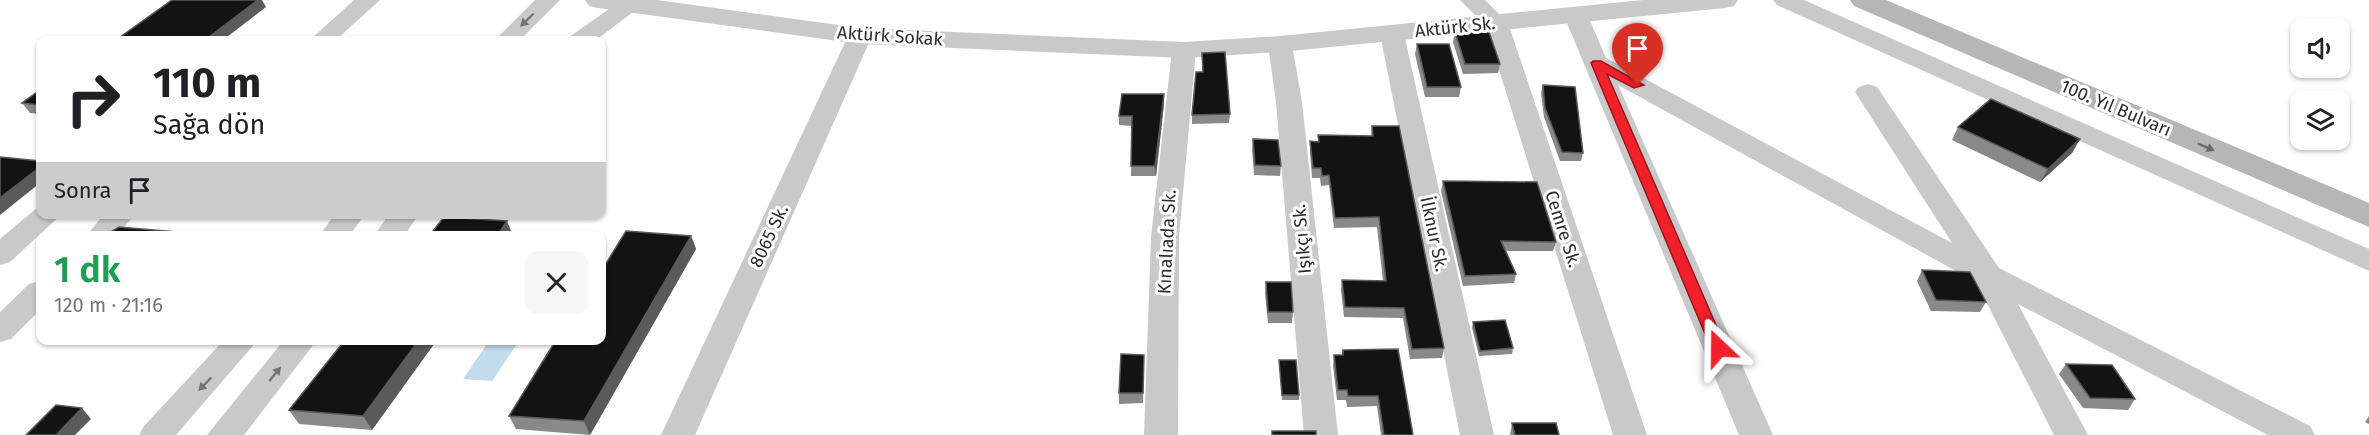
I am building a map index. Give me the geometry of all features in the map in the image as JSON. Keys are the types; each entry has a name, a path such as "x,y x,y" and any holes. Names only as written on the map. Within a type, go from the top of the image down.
{"main road":[{"name":"100. Yıl Bulvarı","path":"1863,0 2369,216"},
{"name":"100. Yıl Bulvarı","path":"1907,0 2369,192"}],"street":[{"path":"327,36 368,0"},
{"path":"511,36 548,0"},
{"name":"Aktürk Sokak","path":"598,0 860,36 1184,50"},
{"path":"1472,0 1496,23"},
{"name":"Aktürk Sk.","path":"1184,50 1392,34 1725,0"},
{"path":"1785,0 2369,261"},
{"path":"587,36 632,3"},
{"path":"1576,16 1756,435"},
{"name":"Cemre Sk.","path":"1496,23 1630,435"},
{"name":"İlknur Sk.","path":"1392,34 1477,435"},
{"name":"8065 Sk.","path":"678,435 860,36"},
{"name":"Işıkçı Sk.","path":"1280,44 1289,102 1321,435"},
{"name":"Kınalıada Sk.","path":"1161,435 1164,237 1184,50"},
{"path":"1597,63 1988,275 2298,435"},
{"path":"1868,92 1988,275 2071,435"},
{"path":"0,255 42,219"},
{"path":"105,231 116,219"},
{"path":"337,231 347,219"},
{"path":"392,231 401,219"},
{"path":"0,331 36,296"},
{"path":"156,435 238,345"},
{"path":"224,435 298,345"}],"water":[{"path":"486,345 516,345 492,381 463,379"}],"building":[{"path":"172,0 258,0 210,36 122,36"},
{"path":"1455,32 1489,32 1500,64 1465,64"},
{"path":"1417,44 1449,44 1461,87 1427,87"},
{"path":"1225,52 1230,114 1192,115 1196,72 1203,72 1202,53"},
{"path":"1543,85 1575,87 1583,153 1562,152 1545,108"},
{"path":"36,93 36,105 22,103"},
{"path":"1122,94 1164,94 1155,166 1131,166 1132,116 1119,116"},
{"path":"1991,99 2080,139 2048,169 1958,127"},
{"path":"1372,126 1399,126 1444,348 1412,349 1404,308 1345,307 1342,280 1386,281 1379,217 1335,218 1329,175 1322,176 1321,168 1313,168 1310,141 1319,142 1318,135 1373,136"},
{"path":"1253,139 1278,140 1281,166 1255,165"},
{"path":"0,157 36,161 36,170 0,198"},
{"path":"1443,181 1537,182 1556,242 1501,241 1516,274 1465,276"},
{"path":"442,219 507,221 500,231 433,231"},
{"path":"119,227 165,231 112,231"},
{"path":"626,231 691,236 584,421 509,416 553,345 606,345 606,264"},
{"path":"1922,270 1970,272 1986,302 1936,300"},
{"path":"1266,282 1291,282 1293,312 1268,312"},
{"path":"1505,320 1513,348 1480,351 1473,322"},
{"path":"341,345 415,345 363,416 289,410"},
{"path":"1398,349 1413,435 1384,435 1378,396 1348,396 1347,390 1338,390 1334,355 1343,355 1343,350"},
{"path":"1121,354 1144,355 1143,393 1119,393"},
{"path":"1279,360 1296,360 1299,395 1282,395"},
{"path":"2066,364 2112,365 2135,399 2090,398"},
{"path":"56,405 82,408 56,435 26,435"},
{"path":"1512,423 1556,423 1559,435 1515,435"},
{"path":"1272,431 1316,431 1316,435 1272,435"}],"route":[{"path":"1638,85 1597,63 1719,348"}]}
